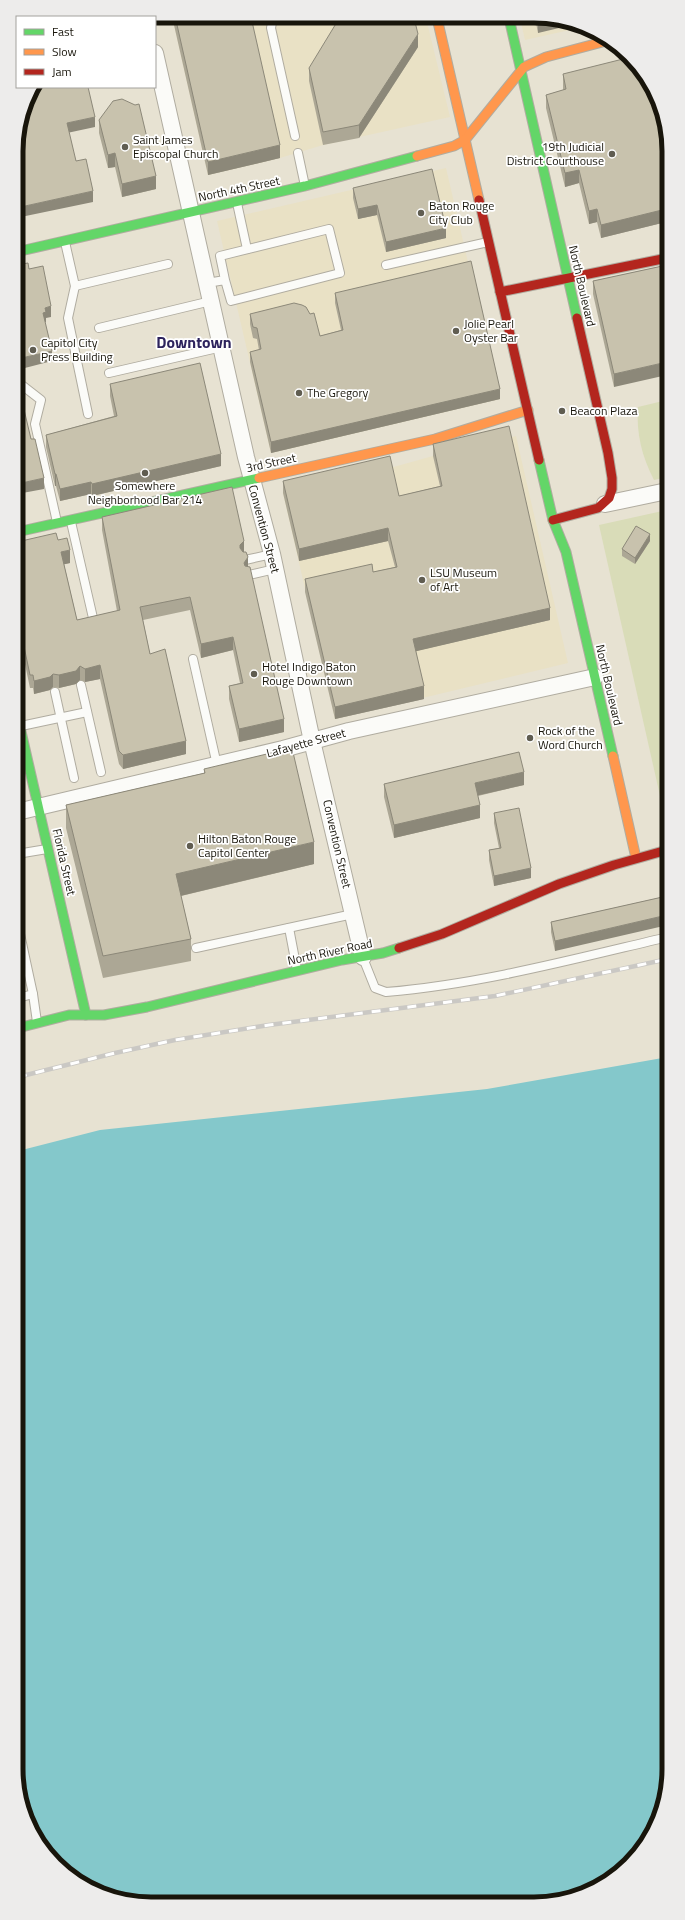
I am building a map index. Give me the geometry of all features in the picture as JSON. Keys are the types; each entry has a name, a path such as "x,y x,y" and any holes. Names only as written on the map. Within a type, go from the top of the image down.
{"street":[{"name":"North Boulevard","path":"438,23 552,520 566,552 636,858"},
{"name":"North Boulevard","path":"510,23 612,480 612,494 605,504"},
{"path":"465,140 521,70 530,63 542,58 601,42"},
{"name":"Convention Street","path":"156,58 252,480 274,562 312,741 363,957"},
{"name":"North 4th Street","path":"23,250 305,186 454,146 465,140"},
{"path":"500,292 662,259"},
{"name":"3rd Street","path":"23,531 435,439 528,410"},
{"path":"552,520 592,510 605,504 662,492"},
{"name":"Lafayette Street","path":"23,811 217,765 349,731 595,677"},
{"name":"Florida Street","path":"23,739 86,1015"},
{"name":"North River Road","path":"23,1027 69,1015 104,1016 154,1006 342,960 363,957 433,938 559,884 636,858 662,851"}],"lane":[{"path":"272,23 271,28 295,136"},
{"path":"298,153 305,186"},
{"path":"236,202 247,249"},
{"path":"329,228 340,273 231,301 225,280 220,256 329,228"},
{"path":"65,241 75,286 68,318 88,414"},
{"path":"386,265 489,242"},
{"path":"75,286 168,264"},
{"path":"207,283 225,280"},
{"path":"99,328 211,301"},
{"path":"109,373 222,347"},
{"path":"23,386 41,400 35,424 57,523"},
{"path":"71,520 93,618"},
{"path":"245,560 274,562"},
{"path":"249,575 274,562"},
{"path":"193,659 217,765"},
{"path":"81,686 101,772"},
{"path":"55,692 74,778"},
{"path":"23,725 87,712"},
{"path":"23,853 48,848"},
{"path":"196,948 353,914"},
{"path":"289,928 298,971"},
{"path":"363,957 375,988 386,992 460,983 562,962 662,938"},
{"path":"23,948 33,994 37,1023"},
{"path":"23,997 33,994"}],"shaded area":[{"path":"174,23 427,23 450,117 323,145 280,158 208,175"},
{"path":"521,23 551,24 573,29 525,40"},
{"path":"446,168 500,399 271,453 217,221"},
{"path":"516,436 568,663 335,719 283,493"}],"green space":[{"path":"662,401 662,478 654,480 646,463 639,435 638,407"},
{"path":"662,511 662,805 599,525"}],"water":[{"path":"662,1058 662,1778 658,1802 645,1833 625,1860 598,1880 591,1884 559,1895 543,1897 142,1897 126,1895 94,1884 73,1871 60,1860 49,1847 33,1818 25,1794 23,1778 23,1150 100,1130 487,1089"}],"building":[{"path":"177,23 252,23 280,145 208,162"},
{"path":"336,23 415,23 418,34 359,125 323,132 309,68"},
{"name":"19th Judicial District Courthouse","path":"624,59 636,73 649,94 660,126 662,151 662,210 601,225 597,209 589,211 579,170 565,173 546,95 566,89 563,74"},
{"path":"39,88 88,88 95,117 67,123 76,161 86,159 93,191 23,206 24,134 27,118"},
{"name":"Saint James Episcopal Church","path":"122,99 135,105 139,104 156,176 122,184 115,153 108,155 99,120 113,101"},
{"path":"432,169 446,228 386,242 377,205 358,209 353,188"},
{"path":"471,261 500,389 271,442 250,352 261,349 257,328 253,327 250,314 294,303 302,305 306,307 310,314 314,313 320,336 343,330 335,293"},
{"path":"28,263 29,269 43,266 51,306 45,308 46,312 43,313 52,351 23,358 23,264"},
{"path":"662,266 662,363 614,374 593,281"},
{"path":"200,363 221,454 92,484 91,482 60,489 46,435 117,416 110,384"},
{"path":"23,405 31,439 35,439 44,478 23,483"},
{"path":"509,426 550,608 413,639 424,686 335,707 305,579 372,564 373,572 397,567 388,528 299,549 283,481 390,456 399,496 442,486 433,444"},
{"path":"232,487 244,541 240,545 240,548 243,552 246,552 248,557 244,563 245,566 250,567 284,719 239,729 229,686 243,683 233,637 201,644 190,597 140,607 150,654 165,649 186,741 123,755 119,751 100,665 85,669 80,666 76,671 59,675 53,674 50,677 34,681 33,675 30,675 23,642 23,541 56,533 58,540 67,538 70,550 61,552 77,620 120,610 102,517"},
{"path":"636,526 650,534 635,558 622,549"},
{"name":"Hilton Baton Rouge Capitol Center","path":"292,748 314,842 176,874 191,939 103,956 66,805 205,773 204,769"},
{"path":"519,752 524,772 475,783 480,805 394,825 384,784"},
{"path":"519,808 531,868 494,876 489,850 501,848 494,813"},
{"path":"662,897 662,916 555,941 551,922"}],"railway":[{"path":"23,1076 175,1040 269,1025 495,996 662,960"}],"traffic: fast":[{"path":"510,23 577,318"},
{"path":"23,250 305,186 417,156"},
{"path":"539,460 553,520 566,552 613,756"},
{"path":"23,531 259,478"},
{"path":"23,740 86,1015"},
{"path":"23,1027 69,1015 104,1015 147,1007 342,960 383,953 399,948"}],"traffic: slow":[{"path":"438,23 479,200"},
{"path":"417,156 454,146 465,140 524,67 546,57 601,42"},
{"path":"259,478 435,439 528,410"},
{"path":"613,756 636,858"}],"traffic: jam":[{"path":"479,200 539,460"},
{"path":"500,292 662,259"},
{"path":"553,520 598,508 609,498 612,489 612,478 608,453 577,318"},
{"path":"399,948 442,934 559,884 614,865 662,851"}],"place":[{"name":"Saint James Episcopal Church","path":"125,147"},
{"name":"19th Judicial District Courthouse","path":"612,154"},
{"name":"Baton Rouge City Club","path":"421,213"},
{"name":"Jolie Pearl Oyster Bar","path":"456,331"},
{"name":"Capitol City Press Building","path":"33,350"},
{"name":"The Gregory","path":"299,393"},
{"name":"Beacon Plaza","path":"562,411"},
{"name":"Somewhere Neighborhood Bar 214","path":"145,473"},
{"name":"LSU Museum of Art","path":"422,580"},
{"name":"Hotel Indigo Baton Rouge Downtown","path":"254,674"},
{"name":"Rock of the Word Church","path":"530,738"},
{"name":"Hilton Baton Rouge Capitol Center","path":"190,846"}],"district":[{"name":"Downtown","path":"194,342"}]}
